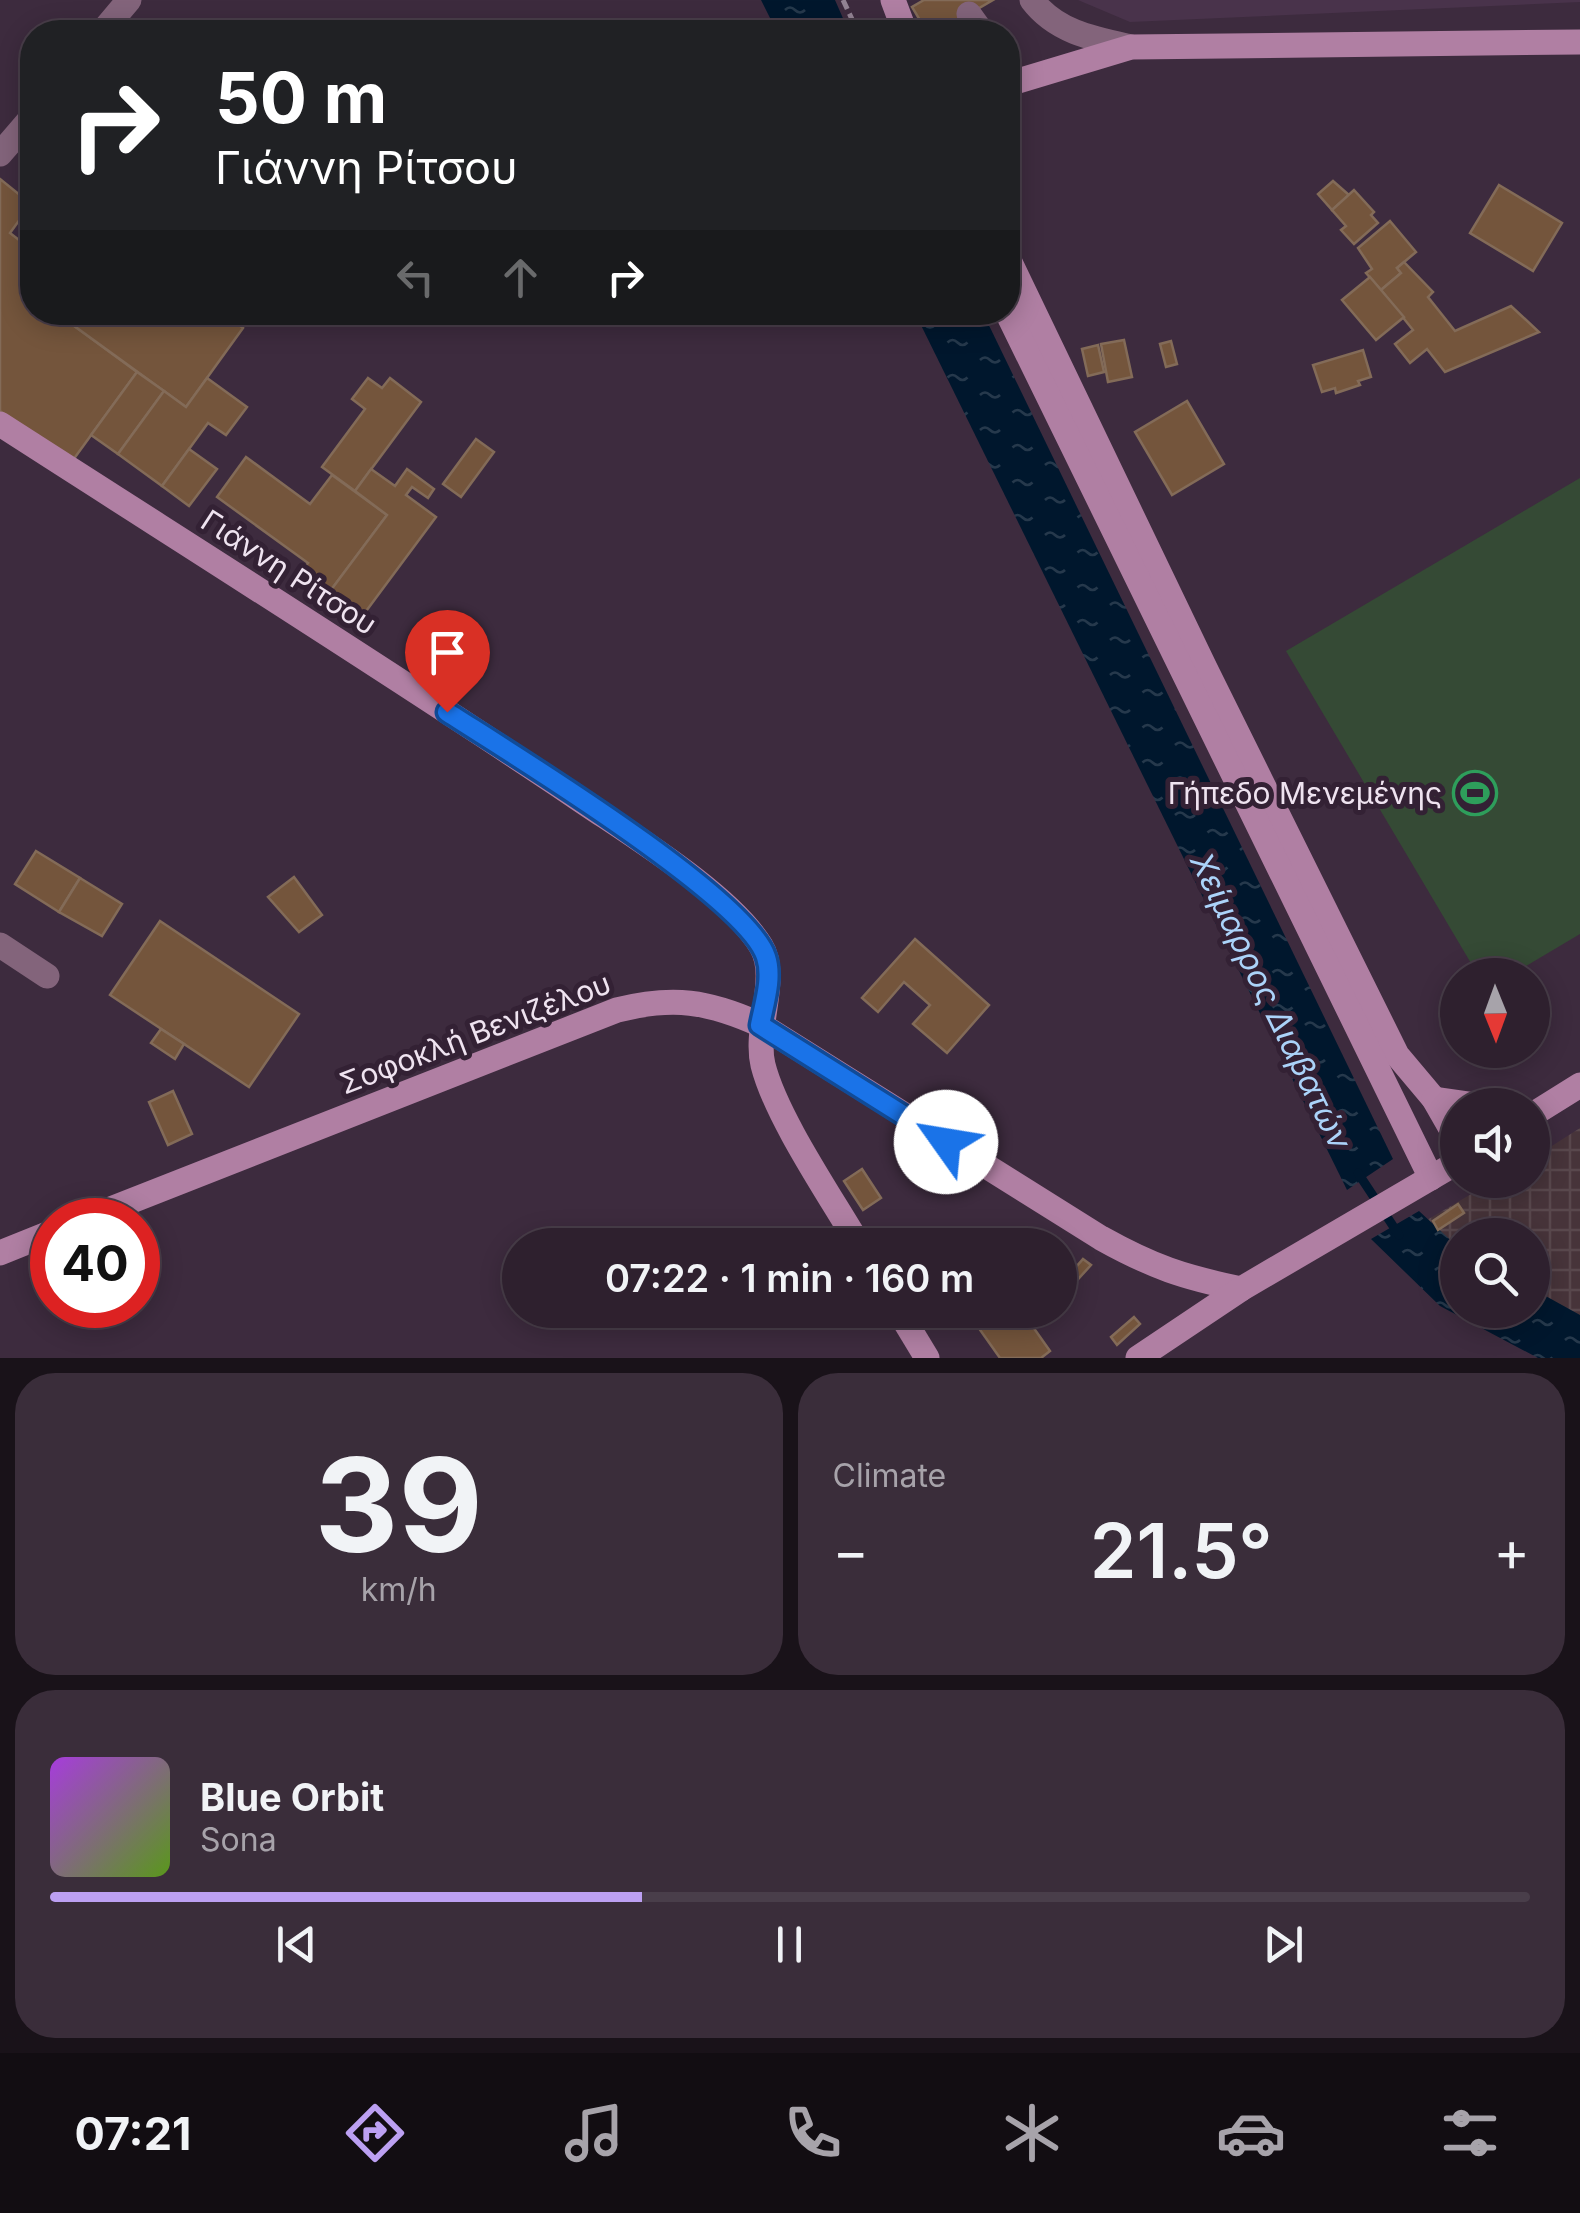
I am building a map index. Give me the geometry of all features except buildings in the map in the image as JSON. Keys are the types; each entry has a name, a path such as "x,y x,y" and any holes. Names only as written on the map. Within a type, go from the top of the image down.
{"street":[{"path":"112,20 129,0"},
{"path":"1032,0 1042,14 1082,36 1131,46 1580,42"},
{"path":"1020,75 1131,46"},
{"path":"0,154 20,131"},
{"path":"1020,283 1204,668 1397,1055 1440,1110"},
{"path":"1014,325 1432,1178"},
{"name":"Γιάννη Ρίτσου","path":"0,424 511,754 737,916 766,954 769,973 760,1045 769,1083 850,1228"},
{"path":"0,945 47,976"},
{"name":"Σοφοκλή Βενιζέλου","path":"139,1198 617,1010 678,1001 714,1007 760,1025 1100,1238 1167,1272 1241,1290"},
{"path":"1550,1101 1580,1085"},
{"path":"1434,1099 1440,1100"},
{"path":"1138,1358 1241,1290 1440,1173"},
{"path":"0,1252 30,1240"},
{"path":"909,1328 927,1358"}],"shaded area":[{"path":"1078,0 1580,0 1580,2 1130,22"},
{"path":"1580,1128 1580,1336 1550,1320 1550,1218 1440,1218 1440,1245 1427,1220 1464,1198 1550,1198 1550,1147"}],"green space":[{"name":"Γήπεδο Μενεμένης","path":"1580,478 1580,934 1540,958 1468,958 1286,651"}],"water":[{"path":"761,0 835,0 844,20 771,20"},
{"path":"921,325 989,325 1393,1159 1347,1190"},
{"path":"1419,1211 1440,1230 1440,1306 1371,1239"},
{"path":"1550,1298 1580,1315 1580,1358 1538,1358 1481,1328 1550,1328"}],"waterway":[{"name":"Χείμαρρος Διαβατών","path":"1358,1173 1399,1235"}],"place":[{"name":"Γήπεδο Μενεμένης","path":"1475,793"}],"route":[{"path":"447,712 630,834 737,916 766,954 769,973 760,1025 946,1142"}]}
